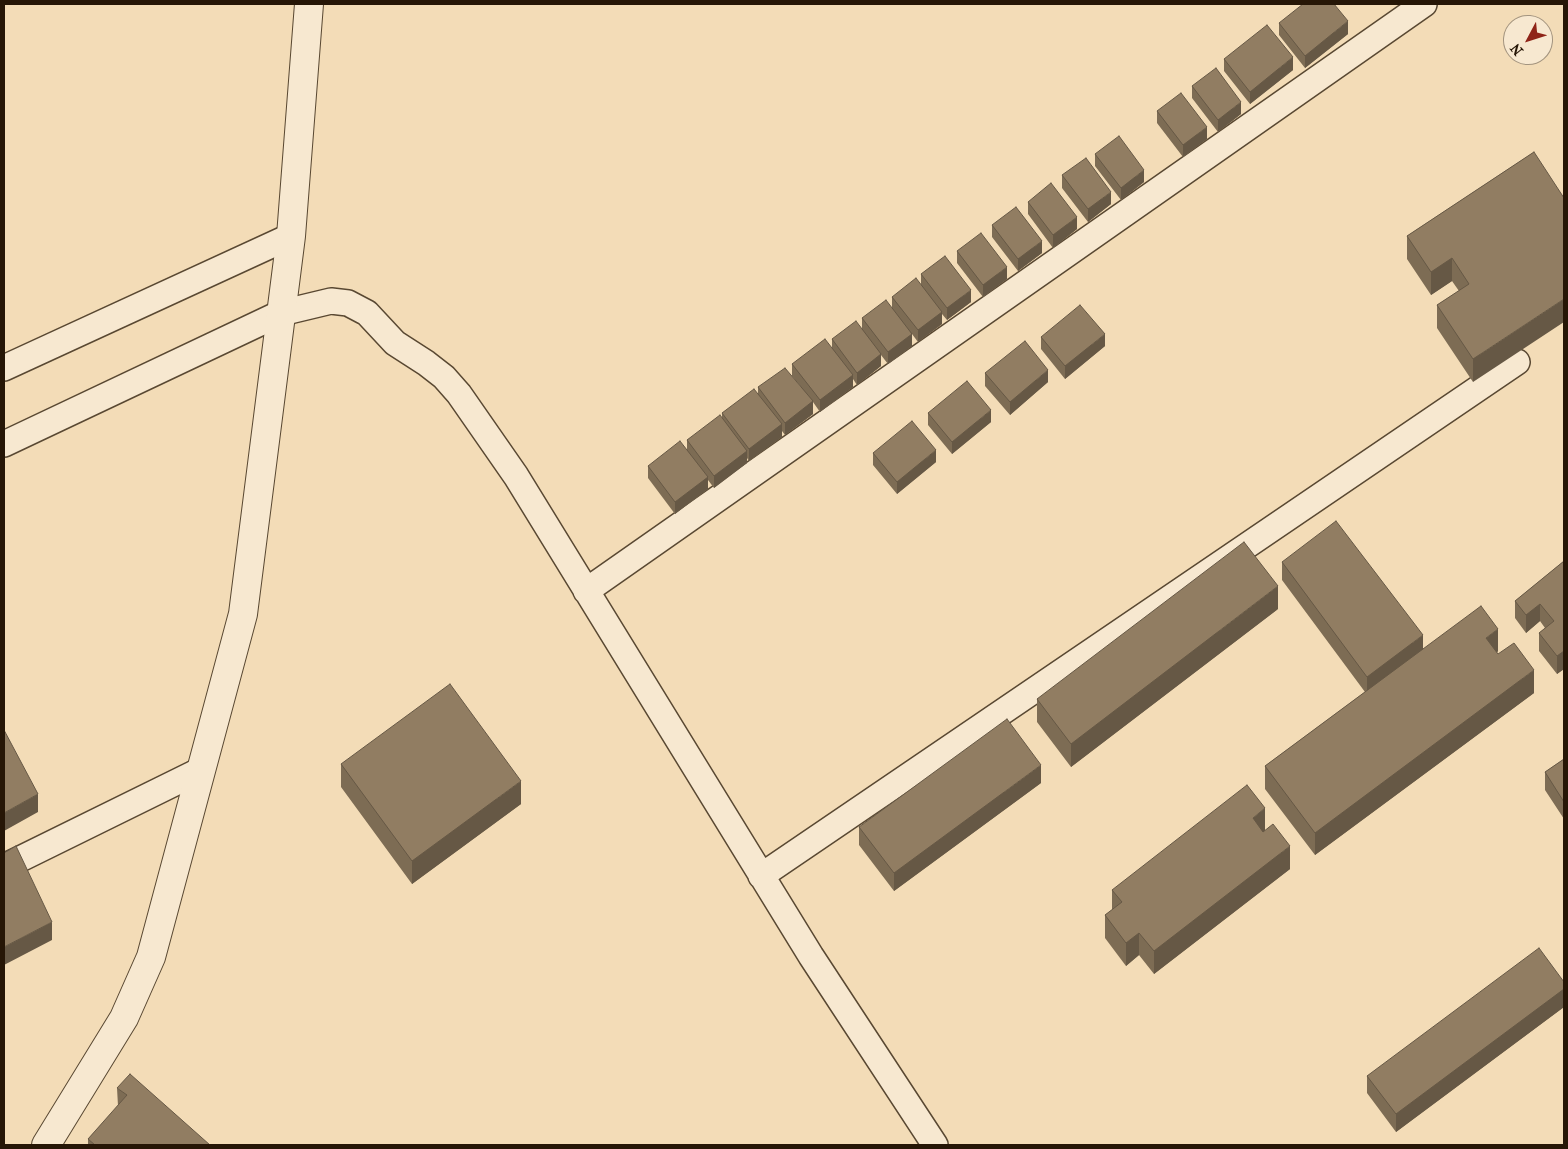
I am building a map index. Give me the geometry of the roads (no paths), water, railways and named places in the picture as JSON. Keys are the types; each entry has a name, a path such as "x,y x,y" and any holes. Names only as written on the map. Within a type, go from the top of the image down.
{"street":[{"path":"46,1145 124,1018 151,956 243,614 291,236 309,4"},
{"path":"586,591 1424,4"},
{"path":"4,368 291,236"},
{"path":"4,444 281,313 331,302 348,303 367,313 395,343 444,377 459,394 516,476 811,956 935,1145"},
{"path":"761,876 1517,362"},
{"path":"4,867 201,770"}]}
